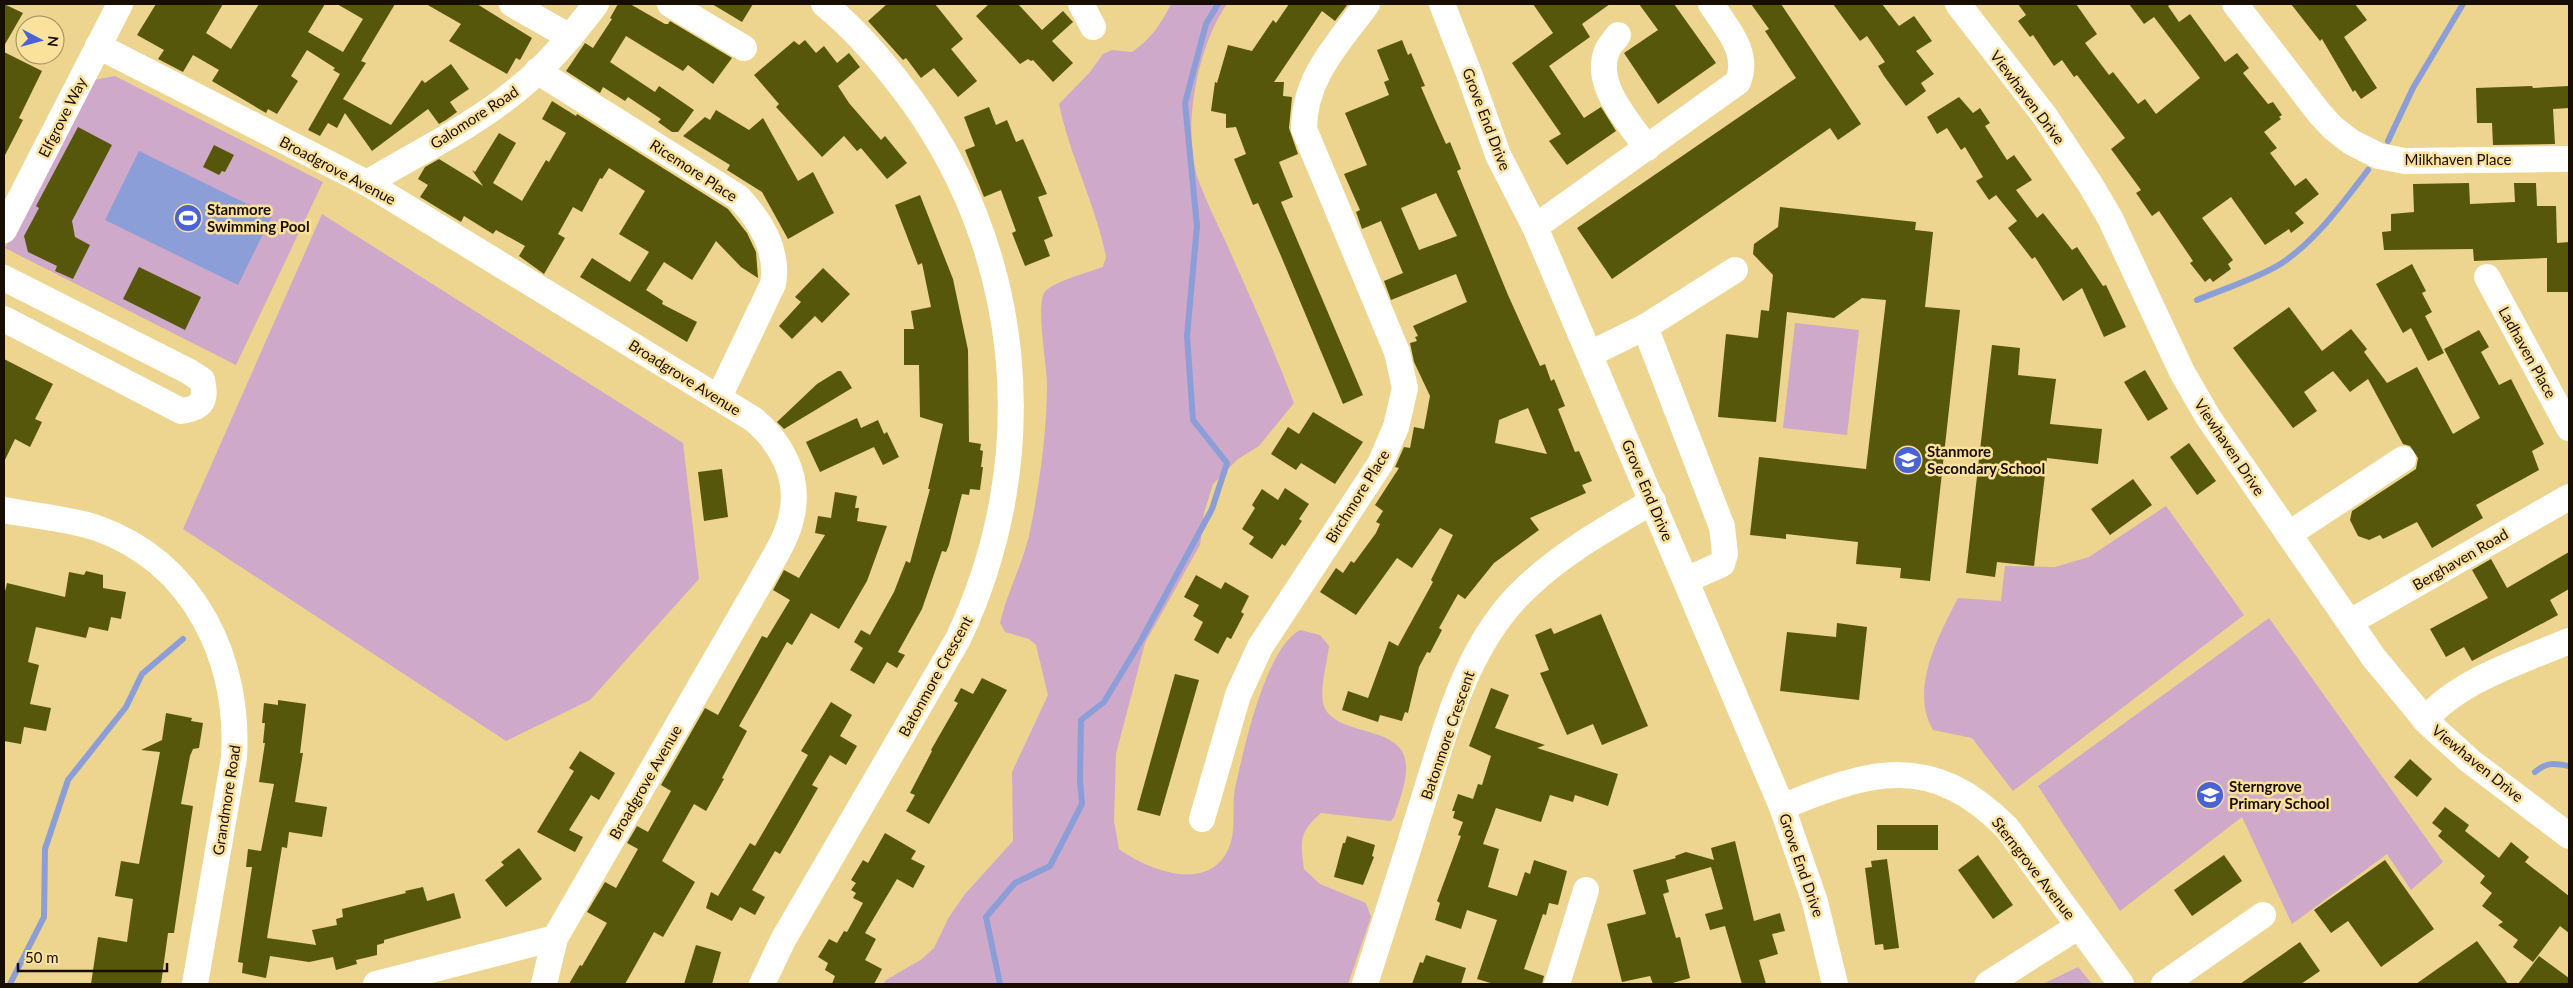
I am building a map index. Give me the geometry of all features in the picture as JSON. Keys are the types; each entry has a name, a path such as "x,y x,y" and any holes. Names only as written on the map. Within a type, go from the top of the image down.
{"street":[{"name":"Elfgrove Way","path":"4,230 120,4"},
{"path":"512,4 570,37"},
{"name":"Galomore Road","path":"367,183 486,112 519,88 570,37 596,4"},
{"path":"670,4 744,48"},
{"name":"Batonmore Crescent","path":"762,984 783,940 958,640 972,609 993,546 1002,507 1013,402 1005,323 995,272 976,216 945,151 913,101 874,50 824,4"},
{"path":"1081,4 1093,27"},
{"name":"Birchmore Place","path":"1202,820 1238,695 1260,647 1380,464 1403,405 1405,388 1396,352 1304,128 1304,111 1312,81 1367,4"},
{"name":"Grove End Drive","path":"1442,4 1498,155 1535,227 1782,807 1820,919 1835,984"},
{"path":"1535,227 1738,82 1743,69 1740,51 1711,4"},
{"name":"Viewhaven Drive","path":"1959,4 2044,115 2090,184 2110,218 2182,372 2208,417 2374,658 2425,720 2470,761 2569,836"},
{"name":"Milkhaven Place","path":"2235,4 2320,114 2351,142 2379,156 2405,161 2569,159"},
{"path":"1618,35 1607,49 1603,63 1605,77 1611,94 1647,148"},
{"name":"Broadgrove Avenue","path":"98,46 367,183 719,397 759,424 776,442 785,457 793,481 792,516 761,581 555,938 544,984"},
{"name":"Ricemore Place","path":"537,72 738,196 754,214 773,256 775,270 773,284 719,397"},
{"path":"1590,354 1645,327 1735,270"},
{"name":"Ladhaven Place","path":"2487,277 2569,428"},
{"path":"4,278 188,371 202,380 205,392 202,402 193,409 181,411 4,319"},
{"path":"1645,327 1722,527 1725,554 1722,564 1686,580"},
{"path":"2289,534 2403,459"},
{"name":"Berghaven Road","path":"2350,622 2569,497"},
{"name":"Batonmore Crescent","path":"1365,984 1450,717 1469,669 1489,634 1527,586 1590,538 1653,501"},
{"name":"Grandmore Road","path":"4,510 97,528 149,555 175,579 200,610 221,652 234,709 236,728 234,758 195,984"},
{"path":"2425,720 2437,706 2465,687 2569,641"},
{"name":"Sterngrove Avenue","path":"1782,807 1831,787 1874,776 1909,775 1928,778 1951,787 1986,807 2007,828 2121,984"},
{"path":"1557,984 1586,890"},
{"path":"2164,984 2263,915"},
{"path":"1988,984 2079,926"},
{"path":"376,984 555,938"}],"shaded area":[{"path":"1171,4 1227,4 1208,41 1201,63 1192,111 1191,134 1193,156 1197,176 1205,196 1294,403 1259,446 1238,459 1213,484 1204,513 1200,545 1145,643 1116,754 1114,821 1119,849 1149,866 1166,871 1183,874 1199,873 1213,868 1224,856 1232,838 1235,788 1250,726 1266,678 1276,657 1288,641 1300,630 1320,635 1329,646 1322,696 1323,703 1329,714 1339,722 1393,742 1402,751 1406,765 1402,791 1391,821 1321,813 1308,826 1303,838 1304,869 1320,884 1366,903 1371,917 1348,984 883,984 886,980 922,959 934,948 949,917 965,894 1013,841 1012,772 1048,695 1036,645 1029,639 1005,632 1000,623 1029,536 1042,461 1047,384 1041,323 1042,300 1044,293 1054,285 1103,267 1106,257 1102,238 1059,104 1090,72 1103,54 1112,50 1132,52 1145,42 1159,25"},
{"path":"115,76 323,182 236,365 5,248 94,80"},
{"path":"322,214 683,443 699,579 590,700 506,741 183,529"},
{"path":"1795,323 1859,330 1847,435 1783,428"},
{"path":"2166,506 2244,615 2013,791 1972,738 1933,730 1926,714 1924,697 1929,662 1935,645 1958,598 2001,601 2005,566 2055,567 2089,557"},
{"path":"2269,618 2443,862 2411,890 2387,854 2292,924 2242,817 2120,911 2038,786"},
{"path":"2078,967 2092,984 2043,984"}],"water":[{"name":"Stanmore Swimming Pool","path":"139,151 272,216 238,285 105,220"}],"building":[{"path":"4,4 23,13 22,15 15,15 15,27 4,46"},
{"path":"156,4 223,4 206,33 231,49 259,4 325,4 308,32 343,52 363,19 337,4 395,4 361,61 366,63 343,99 391,125 422,80 425,83 451,64 469,89 450,102 457,112 446,120 439,124 428,109 372,151 345,113 337,128 328,123 320,136 308,130 340,74 333,70 335,68 307,50 291,76 298,81 277,114 268,109 266,113 212,81 219,70 193,55 183,72 158,59 164,50 137,35"},
{"path":"426,4 477,4 532,38 520,60 516,58 507,74 449,41 461,24"},
{"path":"618,4 630,4 665,24 668,24 670,21 732,58 713,84 688,65 683,71 626,36 610,62 655,92 659,86 694,110 678,132 672,132 658,122 661,119 628,97 625,101 603,87 600,93 566,71 585,43 593,48 612,19 610,18"},
{"path":"712,4 753,4 742,22"},
{"path":"887,4 935,4 963,39 951,49 977,81 958,97 934,68 921,78 906,58 903,60 868,21"},
{"path":"989,4 1018,4 1042,30 1063,11 1073,22 1052,41 1073,63 1053,82 1033,60 1028,59 1020,64 976,16"},
{"path":"1289,4 1348,4 1335,21 1322,11 1274,82 1284,82 1283,96 1292,97 1289,128 1298,154 1279,162 1293,197 1281,202 1363,395 1343,404 1258,203 1253,205 1234,159 1246,154 1236,127 1226,128 1226,114 1211,111 1215,82 1217,83 1228,45 1252,51 1273,20 1276,23"},
{"path":"1533,4 1610,4 1582,24 1590,37 1549,66 1584,118 1601,107 1616,131 1567,165 1549,141 1561,134 1512,63 1553,33"},
{"path":"1639,4 1674,4 1716,63 1658,104 1624,53 1658,30"},
{"path":"1751,4 1781,4 1861,124 1838,140 1830,128 1612,279 1577,228 1796,78 1765,31 1769,29"},
{"path":"1833,4 1882,4 1899,26 1914,16 1932,41 1916,51 1934,74 1921,83 1926,91 1906,106 1878,66 1885,62 1867,36 1860,41"},
{"path":"2018,4 2076,4 2097,34 2085,43 2109,75 2113,72 2138,104 2145,99 2156,114 2200,78 2154,17 2144,24 2129,4 2171,4 2168,6 2179,22 2190,14 2225,62 2237,53 2249,68 2243,73 2268,104 2273,102 2282,115 2279,117 2281,119 2264,132 2277,148 2270,153 2295,186 2306,178 2319,194 2295,213 2304,223 2291,233 2289,229 2265,245 2231,197 2202,218 2233,260 2228,264 2231,269 2213,282 2210,278 2205,282 2190,263 2193,261 2159,211 2152,216 2136,193 2141,190 2111,149 2125,138 2077,75 2074,77 2062,60 2054,66 2033,35 2030,37 2018,21 2026,15"},
{"path":"2291,4 2355,4 2367,20 2344,37 2377,88 2361,99 2355,90 2353,92 2322,39 2320,41"},
{"path":"805,40 816,53 824,46 837,63 849,53 860,67 838,86 849,103 881,140 885,136 907,163 887,179 861,148 857,151 844,136 822,157 776,107 779,104 754,75 794,41 799,45"},
{"path":"1402,40 1408,55 1411,53 1425,86 1421,87 1446,144 1450,142 1461,169 1457,171 1508,295 1540,366 1545,364 1551,381 1554,379 1565,406 1558,409 1575,452 1579,451 1592,481 1582,485 1586,493 1530,518 1539,530 1494,563 1465,599 1458,594 1439,628 1442,630 1430,653 1427,652 1419,667 1408,713 1405,712 1402,721 1380,715 1378,722 1342,710 1348,691 1368,698 1389,641 1398,646 1433,582 1431,580 1453,535 1440,528 1412,568 1397,558 1356,615 1320,592 1336,568 1343,573 1351,561 1354,563 1376,533 1380,524 1376,522 1383,511 1375,505 1399,468 1395,467 1404,447 1410,448 1414,427 1424,429 1430,396 1414,362 1410,343 1417,341 1415,337 1418,336 1413,326 1467,302 1456,274 1391,300 1384,281 1403,273 1381,221 1362,229 1356,212 1360,210 1344,174 1367,165 1345,113 1389,95 1384,82 1389,80 1377,50","holes":["1436,193 1457,236 1419,250 1401,208","1528,408 1547,454 1495,443 1499,420"]},
{"path":"4,52 15,58 15,65 30,65 42,71 19,118 23,120 4,157"},
{"path":"2532,86 2533,88 2569,86 2569,108 2553,109 2555,144 2493,145 2492,123 2477,123 2476,88"},
{"path":"1959,97 1973,113 1980,108 1990,123 1985,126 2007,160 2014,155 2032,180 2016,190 2037,218 2043,213 2072,250 2077,247 2103,286 2106,285 2126,327 2104,337 2082,288 2063,301 2035,257 2032,259 2008,228 2017,221 1996,195 1989,200 1976,181 1983,177 1965,147 1961,150 1947,128 1937,134 1927,117"},
{"path":"552,101 576,116 577,114 728,209 747,233 756,252 758,278 741,267 716,241 692,280 664,262 646,290 663,301 662,304 697,322 687,342 580,277 592,258 630,282 649,252 619,234 645,191 609,168 602,179 600,178 582,212 573,207 558,234 565,238 544,274 519,256 525,246 496,230 493,234 464,216 461,222 420,197 428,185 418,179 425,167 439,159 483,186 472,170 475,172 499,133 516,143 493,183 522,201 546,160 549,162 566,133 542,119"},
{"path":"989,107 996,125 1007,120 1016,142 1023,139 1047,194 1038,197 1053,236 1044,240 1050,256 1025,266 1012,233 1016,231 1001,190 984,197 965,150 975,146 964,117"},
{"path":"716,110 749,130 763,118 798,181 813,172 834,213 788,239 762,192 727,170 730,165 683,136 705,117 710,120"},
{"path":"78,127 112,145 72,221 75,237 90,245 73,279 55,271 57,266 28,252 24,236 39,208 36,206"},
{"path":"214,145 234,155 225,172 222,171 219,175 203,167"},
{"path":"2469,183 2470,204 2515,202 2514,183 2536,183 2537,206 2556,206 2557,243 2569,242 2569,292 2547,292 2547,258 2474,261 2473,249 2384,250 2382,232 2391,231 2391,214 2414,212 2413,184"},
{"path":"920,195 953,279 968,350 969,442 981,444 980,450 983,451 981,467 983,467 980,490 970,489 969,495 962,494 949,545 946,552 942,551 922,609 898,652 905,655 897,668 887,662 874,684 850,670 863,648 854,642 861,630 870,635 894,592 906,561 910,563 930,489 928,489 943,424 920,417 919,365 904,365 904,329 914,329 911,311 931,307 922,263 918,265 895,205"},
{"path":"1780,207 1916,222 1915,230 1933,232 1925,307 1960,310 1930,581 1900,578 1901,568 1856,564 1858,542 1786,534 1786,539 1750,535 1759,457 1866,469 1886,300 1862,298 1834,318 1787,312 1776,422 1718,417 1726,334 1758,338 1761,310 1769,311 1773,275 1753,254 1754,244 1778,227"},
{"path":"2412,264 2426,291 2422,293 2432,312 2425,316 2444,353 2428,361 2411,328 2403,333 2376,284"},
{"path":"139,267 201,297 185,330 123,299"},
{"path":"823,268 850,294 822,323 815,316 792,339 779,326 801,302 795,297"},
{"path":"2289,307 2322,351 2351,329 2367,349 2364,352 2387,383 2417,367 2453,434 2480,418 2444,349 2479,330 2489,347 2481,352 2499,385 2511,379 2544,444 2532,451 2539,470 2476,505 2483,518 2432,548 2417,522 2383,539 2380,535 2369,540 2358,536 2350,520 2352,511 2416,469 2418,458 2410,446 2403,444 2368,379 2350,392 2333,371 2304,392 2317,411 2293,428 2233,348"},
{"path":"1992,345 2020,348 2018,375 2056,379 2050,424 2102,429 2098,464 2047,458 2034,566 1997,562 1995,577 1966,573"},
{"path":"4,359 53,384 35,419 42,422 30,447 15,439 4,462"},
{"path":"2145,370 2168,409 2148,421 2124,382"},
{"path":"841,371 852,388 784,429 777,422 817,384"},
{"path":"1313,412 1363,442 1335,484 1301,463 1296,470 1271,454 1288,427 1299,434"},
{"path":"857,418 861,428 878,420 884,434 887,432 899,457 883,465 874,447 820,472 806,442"},
{"path":"2189,443 2216,481 2197,495 2170,457"},
{"path":"722,469 728,517 704,521 698,472"},
{"path":"2133,479 2152,505 2110,535 2091,509"},
{"path":"1285,488 1309,504 1299,519 1302,521 1285,546 1282,544 1272,559 1249,544 1254,537 1242,529 1255,508 1252,505 1262,489 1278,500"},
{"path":"835,492 857,496 855,508 859,508 857,521 887,526 867,581 839,629 811,613 792,645 787,642 739,726 747,731 706,811 694,804 662,861 695,882 663,937 654,932 625,984 569,984 580,965 582,966 607,923 587,912 605,882 616,888 638,849 627,843 637,826 648,832 671,791 661,785 705,708 718,715 762,636 767,638 790,600 773,590 784,570 799,578 825,535 815,533 818,516 831,518"},
{"path":"2569,552 2569,589 2550,600 2558,615 2472,661 2464,647 2446,657 2430,629 2488,598 2472,570 2491,559 2507,588"},
{"path":"86,571 103,575 103,588 126,592 121,619 111,617 108,631 89,627 86,638 36,627 28,662 39,665 30,704 51,708 46,731 24,727 21,744 4,741 4,596 7,583 65,597 69,572 84,575"},
{"path":"1196,575 1221,589 1225,582 1249,596 1241,612 1244,614 1231,639 1227,637 1218,654 1194,640 1203,622 1193,616 1199,605 1184,597"},
{"path":"1601,614 1648,726 1602,745 1593,724 1567,735 1540,673 1549,670 1535,635 1551,628 1554,634"},
{"path":"1837,623 1867,627 1859,700 1780,691 1787,632 1836,637"},
{"path":"1175,674 1199,680 1160,816 1137,810"},
{"path":"982,678 1007,690 929,824 906,811 915,795 910,793 931,750 958,703 954,701 961,688 973,694"},
{"path":"1491,688 1509,695 1495,728 1545,745 1537,748 1618,774 1608,806 1575,795 1573,802 1550,795 1541,822 1496,808 1483,844 1499,849 1488,887 1517,896 1525,872 1530,874 1534,860 1567,871 1558,905 1549,903 1546,915 1543,914 1524,969 1544,976 1542,984 1494,984 1477,979 1497,920 1467,910 1461,929 1435,920 1440,903 1437,901 1461,836 1458,835 1463,822 1453,818 1455,811 1452,811 1458,794 1473,799 1478,784 1482,785 1491,756 1469,746"},
{"path":"278,700 306,704 300,753 303,753 295,802 327,807 322,837 289,832 287,848 282,847 267,938 316,945 312,930 337,925 336,919 343,917 342,909 423,887 427,901 454,893 461,918 384,940 384,943 377,945 377,955 356,960 357,964 336,970 333,957 309,962 270,956 266,978 242,973 243,963 238,962 252,867 246,867 248,849 261,851 274,784 259,782 265,743 263,743 265,723 262,723 264,703 278,705"},
{"path":"831,702 852,715 840,736 857,746 846,765 830,755 812,785 818,788 798,823 780,854 775,851 752,890 765,897 755,915 740,907 732,921 706,908 711,892 718,896 750,843 755,846 808,755 801,751"},
{"path":"166,713 192,718 191,721 203,723 199,748 193,749 190,756 181,804 193,806 174,933 168,933 161,984 91,984 98,937 127,942 133,899 115,896 121,861 139,864 160,752 141,750 162,740"},
{"path":"580,751 615,773 599,800 591,795 569,830 583,837 575,852 537,832 574,771 569,768"},
{"path":"2410,759 2432,779 2417,797 2394,777"},
{"path":"2445,807 2469,825 2465,831 2499,858 2511,842 2529,857 2525,862 2569,896 2569,933 2560,926 2533,962 2513,947 2518,940 2498,925 2503,922 2482,906 2492,893 2480,883 2485,876 2438,836 2442,831 2432,823"},
{"path":"1877,825 1938,825 1938,850 1877,850"},
{"path":"885,833 916,851 911,859 925,866 913,888 897,879 865,933 876,939 865,960 882,969 874,984 832,984 835,976 825,970 828,963 818,957 829,939 837,943 844,931 847,932 863,903 853,898 856,893 851,890 856,883 851,880 863,860 868,863"},
{"path":"1347,836 1375,845 1372,856 1374,857 1363,885 1334,877 1343,843 1345,843"},
{"path":"1735,841 1754,921 1780,913 1785,931 1772,934 1778,954 1759,960 1766,984 1742,984 1725,926 1710,930 1705,914 1723,909 1711,867 1666,880 1669,892 1663,894 1676,938 1680,937 1690,978 1669,984 1653,984 1650,976 1622,982 1607,924 1646,914 1633,870 1676,858 1675,856 1686,852 1714,860 1711,848"},
{"path":"519,848 542,879 506,907 485,880 504,865 501,862"},
{"path":"1978,855 2013,905 1993,919 1958,870"},
{"path":"2224,855 2242,881 2192,916 2174,890"},
{"path":"1887,859 1899,948 1884,950 1883,944 1875,945 1865,868 1872,867 1871,861"},
{"path":"2385,860 2434,929 2381,967 2348,921 2331,933 2314,910"},
{"path":"2477,941 2508,984 2416,984"},
{"path":"2300,942 2320,971 2301,984 2240,984"},
{"path":"696,945 721,952 712,984 684,984"},
{"path":"1426,955 1466,968 1461,984 1412,984 1420,962 1423,963"},
{"path":"2539,956 2569,978 2569,984 2518,984"}],"waterway":[{"path":"1000,984 986,917 1015,883 1050,866 1082,804 1080,780 1081,720 1104,702 1139,644 1212,509 1227,463 1193,420 1187,336 1197,226 1185,103 1206,24 1218,4"},
{"path":"2388,141 2413,88 2463,4"},
{"path":"2197,300 2263,273 2294,254 2318,232 2368,170"},
{"path":"10,984 44,917 45,849 68,780 126,707 142,674 183,639"},
{"path":"2535,772 2543,766 2551,764 2569,766"}],"place":[{"name":"Stanmore Swimming Pool","path":"188,218"},
{"name":"Stanmore Secondary School","path":"1908,460"},
{"name":"Sterngrove Primary School","path":"2210,795"}]}
